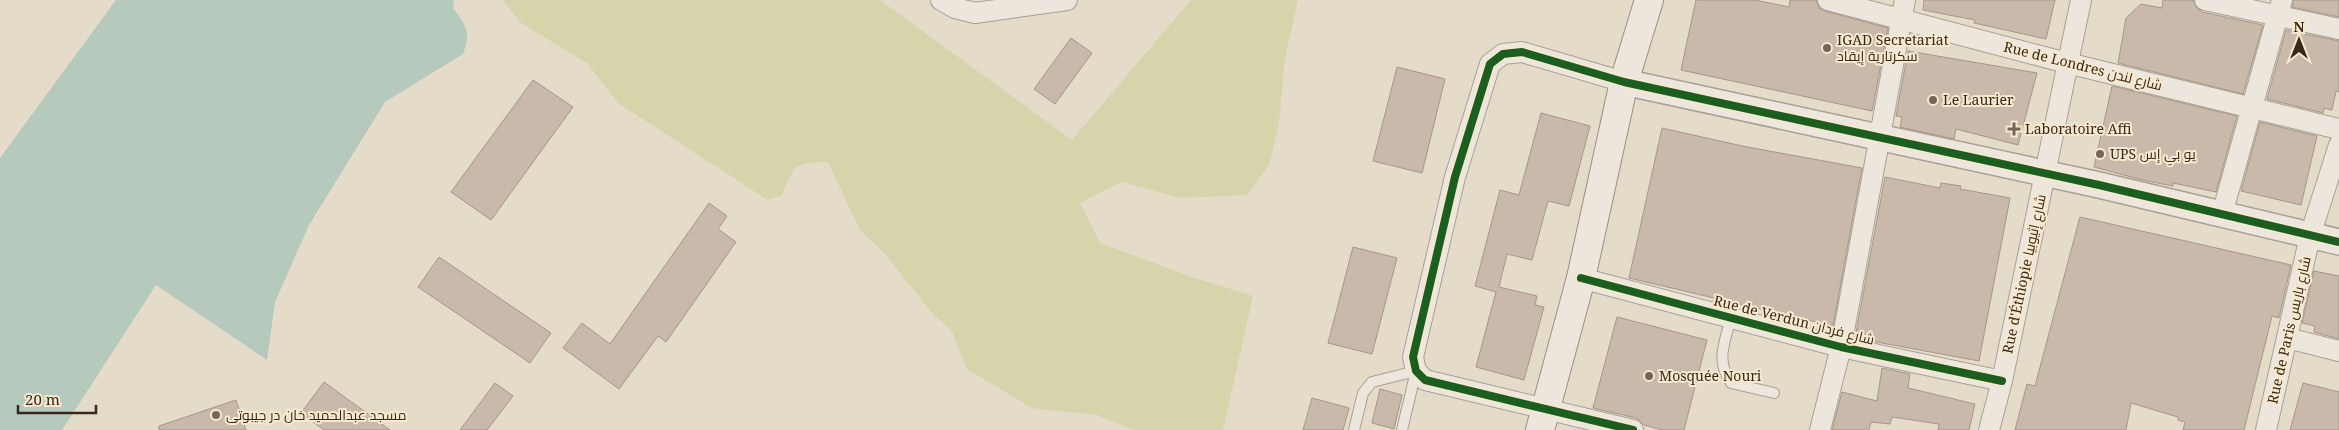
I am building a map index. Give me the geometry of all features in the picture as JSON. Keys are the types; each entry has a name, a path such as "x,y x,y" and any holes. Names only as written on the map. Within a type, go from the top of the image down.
{"main road":[{"path":"1543,419 1582,278 1624,82 1649,0"}],"street":[{"path":"941,0 955,8 975,13 1067,0"},
{"name":"Rue de Londres شارع لندن","path":"1828,0 1903,9 2067,63 2339,129"},
{"name":"Rue d'Éthiopie شارع إثيوبيا","path":"1989,430 2002,381 2081,0"},
{"path":"2205,0 2281,8 2339,30"},
{"path":"2222,214 2281,8"},
{"path":"1820,430 1841,347 1903,9"},
{"path":"1633,430 1543,419 1425,380 1416,371 1413,357 1455,177 1490,64 1503,54 1522,52 1624,82 1880,137 2339,242"},
{"name":"Rue de Paris شارع باريس","path":"2266,430 2310,236 2339,145"},
{"name":"Rue de Verdun شارع فردان","path":"1582,278 1841,347 2002,381"},
{"path":"2287,338 2339,351"}],"lane":[{"path":"1732,318 1721,361 1724,374 1731,383 1774,393"},
{"path":"1354,430 1363,393 1372,382 1416,371 1402,430"}],"shaded area":[{"path":"116,0 454,0 453,8 462,20 467,40 463,54 385,102 309,225 275,302 267,360 156,285 62,430 0,430 0,158"},
{"path":"503,0 880,0 1072,140 1191,0 1298,0 1285,58 1279,123 1269,165 1247,195 1180,198 1122,182 1080,203 1100,243 1192,277 1253,296 1223,430 1134,430 1097,415 1032,408 967,369 952,331 932,313 886,255 860,230 828,162 808,163 797,167 793,171 782,195 768,200 618,103 587,63 521,23"}],"building":[{"name":"IGAD Secretariat سكرتارية إيقاد","path":"1696,0 1755,0 1789,7 1790,0 1816,0 1819,8 1825,11 1888,28 1872,111 1681,70"},
{"path":"1924,0 2055,0 2046,39 1974,23 1975,20 1923,10"},
{"path":"2163,0 2193,0 2197,8 2202,12 2263,25 2243,94 2118,63 2126,18 2141,4 2162,8"},
{"path":"2294,0 2339,0 2339,17 2292,7"},
{"path":"2286,30 2339,41 2339,92 2336,91 2332,110 2324,108 2323,113 2267,99"},
{"path":"1071,38 1092,53 1055,104 1034,89"},
{"path":"1908,51 2037,73 2018,145 1956,129 1954,139 1900,127 1902,117 1896,116"},
{"path":"1397,67 1445,79 1422,173 1373,161"},
{"path":"533,80 573,107 491,220 451,192"},
{"path":"2112,86 2237,116 2216,192 2173,183 2173,186 2142,180 2094,167"},
{"path":"1541,113 1590,126 1569,206 1548,201 1532,260 1507,254 1499,287 1537,296 1535,305 1544,307 1524,380 1476,367 1496,292 1475,286 1500,190 1519,195"},
{"path":"2260,122 2317,136 2301,205 2241,191"},
{"path":"1662,128 1742,146 1862,168 1833,326 1629,278"},
{"path":"1885,177 1940,188 1941,183 1961,186 1960,189 2010,198 1979,361 1855,338"},
{"path":"709,203 727,216 718,229 736,242 666,342 658,336 619,389 563,348 582,323 610,344"},
{"path":"2080,217 2291,265 2279,318 2272,316 2244,430 2183,430 2185,422 2178,420 2178,417 2131,403 2126,430 2015,430 2027,384 2035,386"},
{"path":"1353,247 1397,258 1372,354 1328,343"},
{"path":"439,257 551,333 530,363 418,287"},
{"path":"2314,271 2339,276 2339,339 2314,332 2315,326 2302,323"},
{"name":"Mosquée Nouri","path":"1617,317 1707,340 1684,430 1662,430 1644,425 1636,418 1593,408"},
{"path":"1882,368 1910,374 1908,388 1975,404 1969,430 1938,430 1939,424 1892,417 1890,424 1871,422 1869,430 1832,430 1842,392 1877,401"},
{"path":"324,382 390,430 324,430 301,413"},
{"path":"495,383 513,396 487,430 460,430"},
{"path":"2303,383 2339,392 2339,430 2290,430"},
{"path":"1380,389 1402,395 1394,429 1372,423"},
{"path":"1312,398 1349,408 1343,430 1303,430"},
{"name":"مسجد عبدالحمید خان در جیبوتی","path":"236,400 246,430 159,430 159,426"}],"cycle path":[{"path":"1633,430 1425,380 1416,371 1413,357 1455,177 1490,64 1503,54 1522,52 1624,82 2099,185 2339,242"},
{"path":"1581,278 1841,347 2002,381"}],"place":[{"name":"IGAD Secretariat سكرتارية إيقاد","path":"1827,48"},
{"name":"Le Laurier","path":"1933,100"},
{"name":"Laboratoire Affi","path":"2014,129"},
{"name":"UPS يو بي إس","path":"2100,154"},
{"name":"Mosquée Nouri","path":"1649,376"},
{"name":"مسجد عبدالحمید خان در جیبوتی","path":"216,415"}]}
